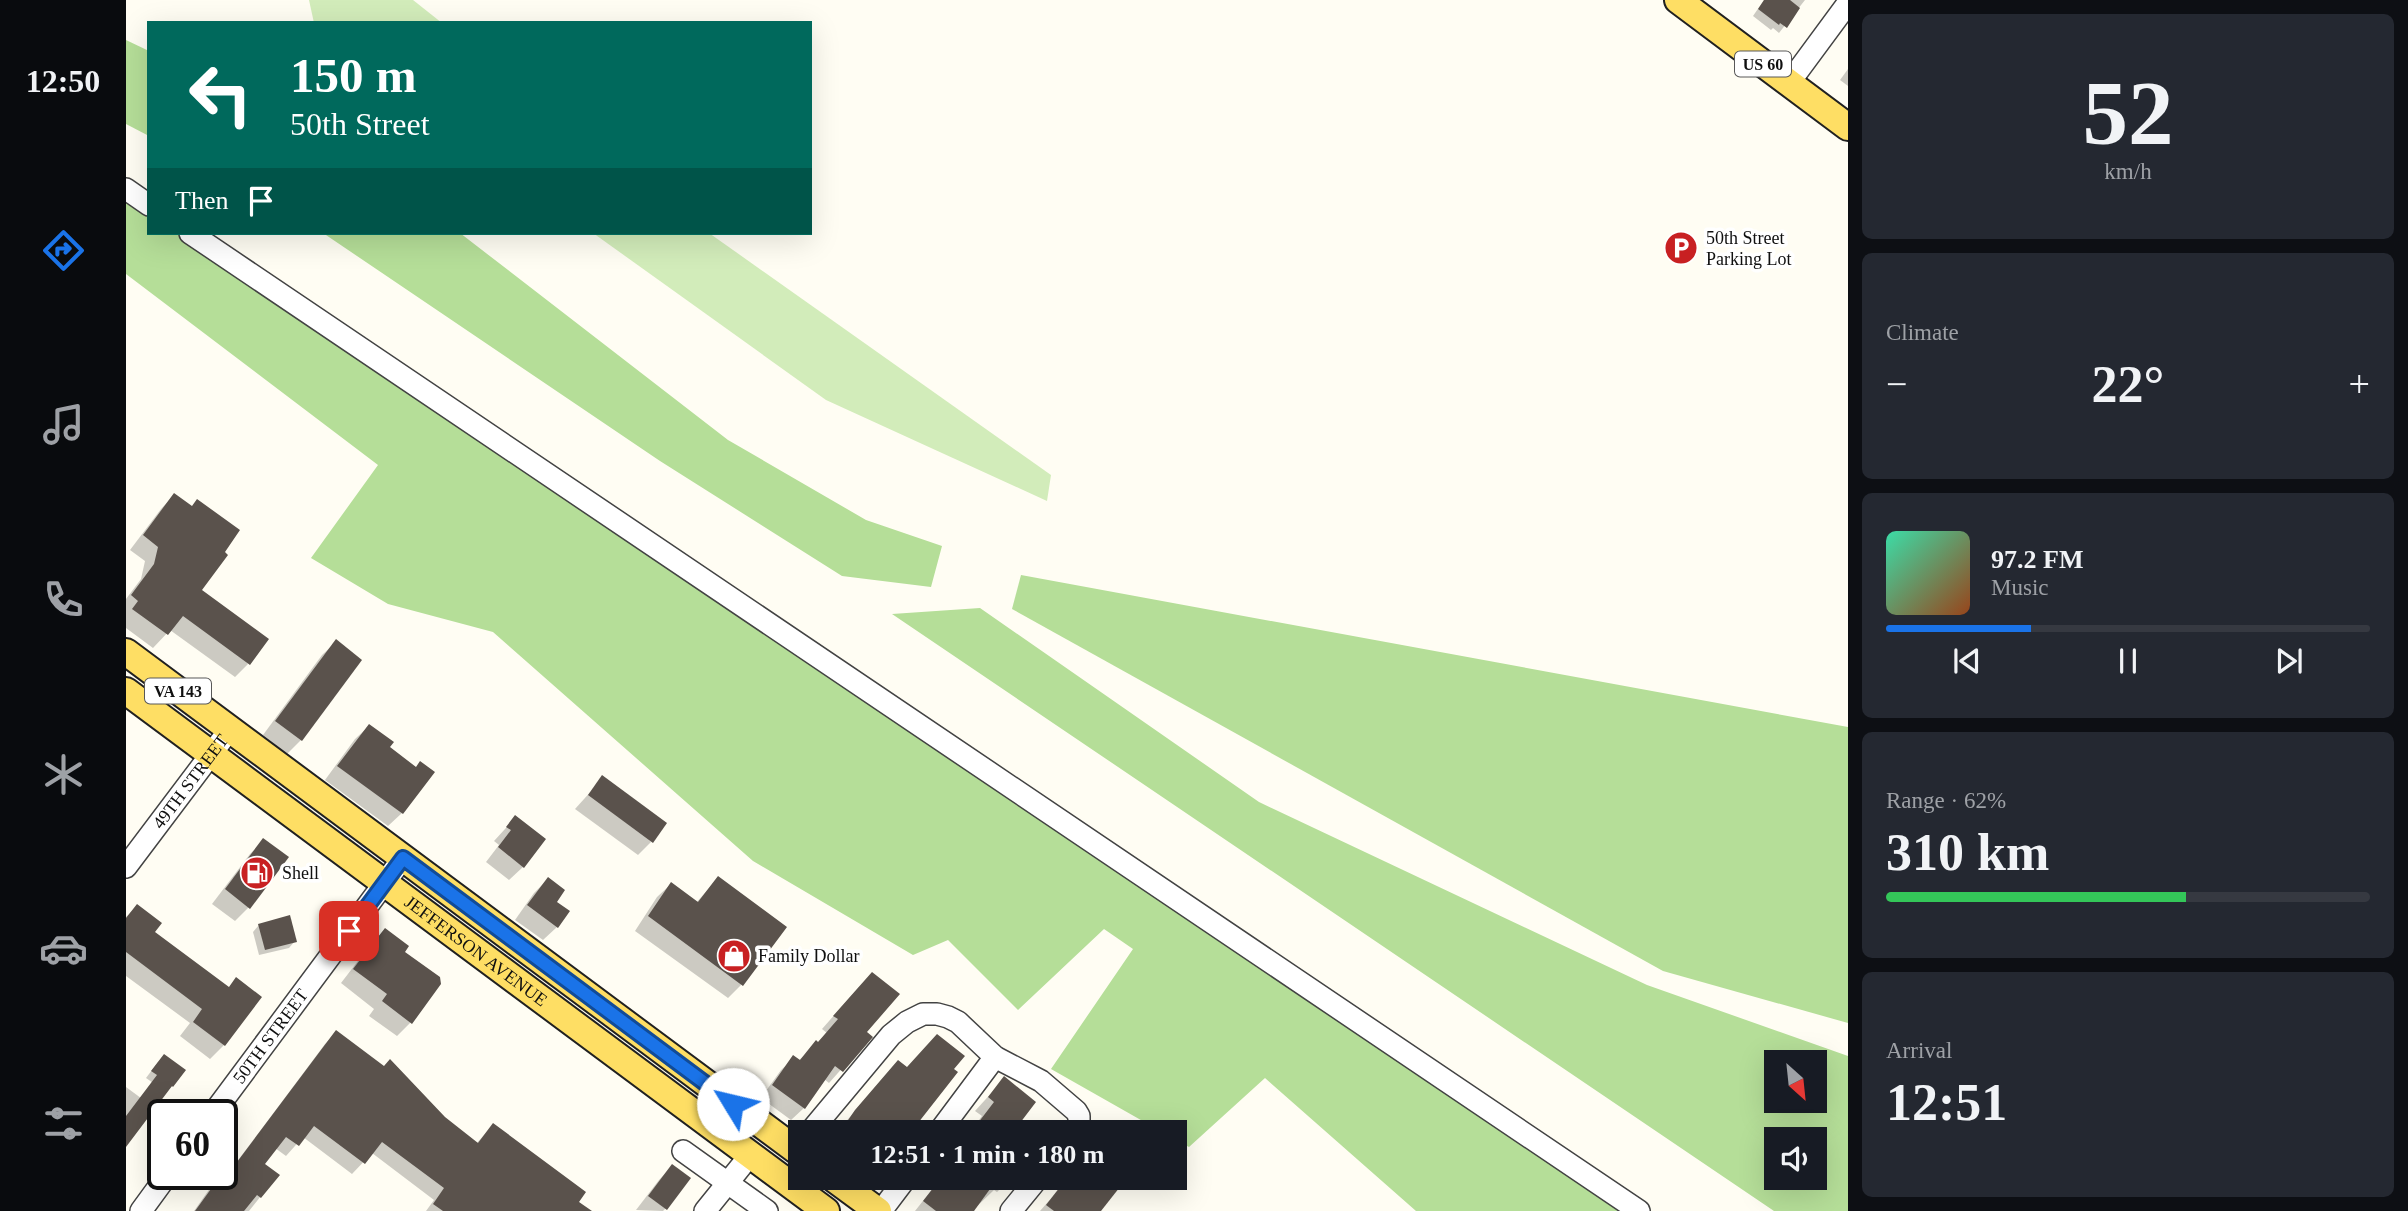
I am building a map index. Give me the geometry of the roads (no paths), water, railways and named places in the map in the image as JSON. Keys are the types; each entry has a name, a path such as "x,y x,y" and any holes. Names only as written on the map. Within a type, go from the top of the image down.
{"main road":[{"name":"US 60","path":"1678,0 1848,127"},
{"name":"JEFFERSON AVENUE","path":"126,652 692,1074 788,1137"},
{"name":"JEFFERSON AVENUE","path":"126,691 826,1211"},
{"path":"850,1190 880,1211"}],"street":[{"path":"1789,83 1848,3"},
{"path":"126,189 147,204"},
{"path":"193,235 1639,1211"},
{"name":"49TH STREET","path":"126,867 230,729"},
{"name":"50TH STREET","path":"224,1099 403,858"},
{"path":"821,1120 891,1035 923,1014 937,1014 958,1022 995,1057 1041,1082 1076,1111 1079,1120"},
{"path":"948,1120 995,1057"},
{"path":"675,1099 692,1074"},
{"path":"684,1151 767,1211"},
{"path":"705,1211 751,1154"},
{"path":"141,1211 156,1190"},
{"path":"880,1211 897,1190"},
{"path":"1011,1211 1028,1190"}],"place":[{"name":"50th Street Parking Lot","path":"1681,248"},
{"name":"Shell","path":"257,873"},
{"name":"Family Dollar","path":"734,956"}]}
